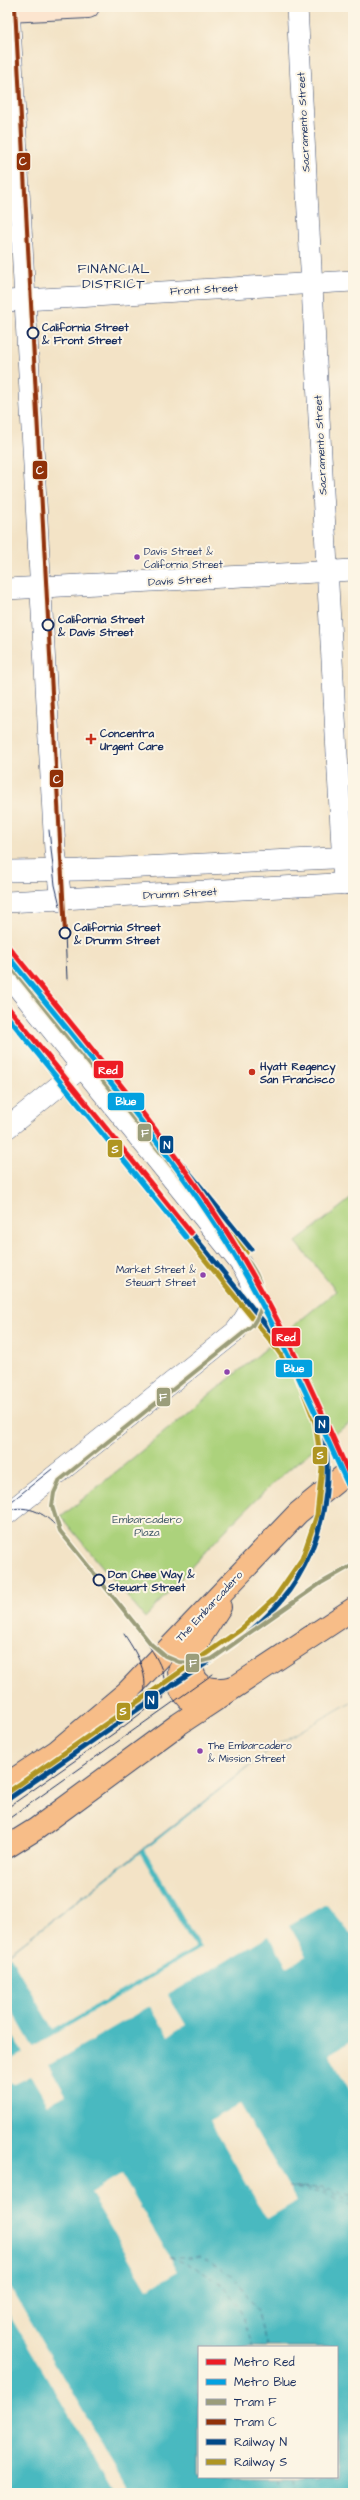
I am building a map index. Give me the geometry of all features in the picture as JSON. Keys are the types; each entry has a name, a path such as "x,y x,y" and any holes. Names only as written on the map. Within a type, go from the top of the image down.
{"main road":[{"path":"8,10 88,7"},
{"name":"The Embarcadero","path":"7,1784 57,1751 127,1692 298,1513 353,1468"},
{"path":"199,1711 182,1690 179,1680 182,1664 197,1644 239,1575"},
{"path":"7,1847 36,1829 109,1773 199,1711 353,1609"},
{"path":"197,1644 192,1664 197,1680 208,1689 217,1691 234,1687"}],"street":[{"name":"Sacramento Street","path":"297,7 327,572 348,857 348,884"},
{"path":"8,10 16,300 40,588 57,869 61,901"},
{"name":"Front Street","path":"16,300 353,281"},
{"name":"Davis Street","path":"7,590 353,570"},
{"path":"7,871 57,869 79,870 348,857"},
{"name":"Drumm Street","path":"7,902 61,901 348,884"},
{"path":"7,974 241,1264 251,1282 253,1292 252,1307 247,1317 235,1332 7,1514"},
{"path":"7,1128 82,1067"}],"green space":[{"name":"Embarcadero Plaza","path":"353,1197 353,1421 295,1464 268,1488 218,1539 145,1618 61,1517 336,1291 296,1242"}],"water":[{"path":"353,1701 353,2493 7,2493 7,1955 275,1746"}],"pier":[{"path":"353,1701 353,1937 326,1904 289,1925 307,1956 287,1967 269,1936 168,1995 186,2025 168,2036 150,2006 49,2065 66,2094 48,2105 31,2076 15,2084 7,2083 7,2062 23,2053 7,2025 7,2002 33,2047 201,1948 145,1850 275,1746"},
{"path":"140,1853 195,1948 53,2030 9,1954"},
{"path":"353,2040 353,2096 329,2054"},
{"path":"240,2104 297,2201 267,2219 210,2121"},
{"path":"121,2174 178,2271 147,2289 90,2193"},
{"path":"7,2282 131,2493 115,2493 7,2310"}],"ferry route":[{"path":"288,2187 322,2193 353,2206"},
{"path":"293,2187 323,2188 353,2196"},
{"path":"297,2187 323,2190 353,2201"},
{"path":"169,2257 200,2257 233,2276 257,2309 267,2346"},
{"path":"170,2257 204,2272 226,2288 241,2312 252,2346"},
{"path":"275,2478 277,2493"},
{"path":"291,2478 293,2493"}],"tram line":[{"name":"C","path":"15,7 65,933"},
{"path":"49,830 55,885 64,922"},
{"path":"65,933 67,979"},
{"name":"F","path":"7,962 251,1265 259,1280 262,1296 260,1311 252,1326 60,1480 54,1493 52,1506 60,1531 151,1644 165,1656 179,1662 194,1663 212,1659 321,1583 353,1565"},
{"path":"7,1505 52,1469"},
{"path":"7,1510 23,1508 37,1512 44,1515 60,1531"},
{"path":"135,1626 153,1652 162,1669 165,1688 163,1699"},
{"path":"124,1634 136,1654 144,1674 144,1695 133,1716"},
{"path":"7,1808 123,1727 212,1659"},
{"path":"7,1820 213,1674"}],"metro line":[{"name":"Red","path":"7,945 124,1089 207,1201 250,1269 282,1329 312,1390 353,1483"},
{"name":"Blue","path":"7,955 122,1096 176,1168 227,1243 261,1302 306,1393 348,1485"},
{"name":"Red","path":"7,1006 191,1233"},
{"name":"Blue","path":"7,1016 186,1237"}],"rail line":[{"name":"N","path":"7,947 251,1249"},
{"name":"S","path":"7,957 246,1253"},
{"name":"N","path":"7,1005 275,1336 300,1369 316,1401 324,1431 327,1461 326,1492 321,1522 311,1551 298,1578 280,1602 267,1616 223,1652 7,1800"},
{"name":"S","path":"7,1015 270,1340 298,1378 315,1422 322,1468 317,1515 302,1559 275,1598 240,1630 7,1793"}],"place":[{"name":"California Street & Front Street","path":"33,333"},
{"name":"Davis Street & California Street","path":"137,557"},
{"name":"California Street & Davis Street","path":"48,625"},
{"name":"Concentra Urgent Care","path":"91,739"},
{"name":"California Street & Drumm Street","path":"65,933"},
{"name":"Hyatt Regency San Francisco","path":"252,1072"},
{"name":"Market Street & Steuart Street","path":"203,1275"},
{"name":"Don Chee Way & Steuart Street","path":"99,1580"},
{"name":"The Embarcadero & Mission Street","path":"200,1751"}],"district":[{"name":"FINANCIAL DISTRICT","path":"114,276"}]}
